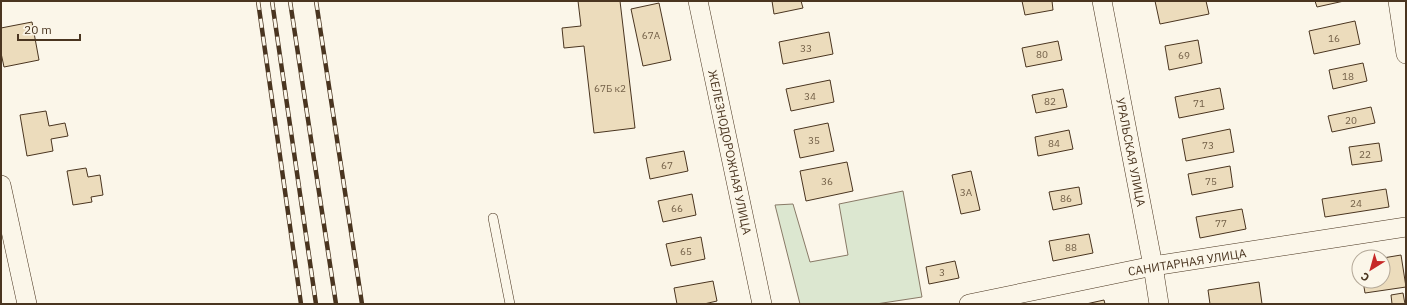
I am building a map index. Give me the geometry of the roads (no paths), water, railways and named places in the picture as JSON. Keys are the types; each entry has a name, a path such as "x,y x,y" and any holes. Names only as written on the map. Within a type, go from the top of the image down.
{"street":[{"name":"ЖЕЛЕЗНОДОРОЖНАЯ УЛИЦА","path":"698,1 762,304"},
{"name":"УРАЛЬСКАЯ УЛИЦА","path":"1102,1 1159,304"},
{"path":"1398,1 1406,54"},
{"path":"1,185 28,304"},
{"name":"САНИТАРНАЯ УЛИЦА","path":"969,304 1153,266 1406,227"}],"lane":[{"path":"493,218 510,304"}],"railway":[{"path":"258,1 301,304"},
{"path":"272,1 316,304"},
{"path":"290,1 336,304"},
{"path":"316,1 362,304"}]}
